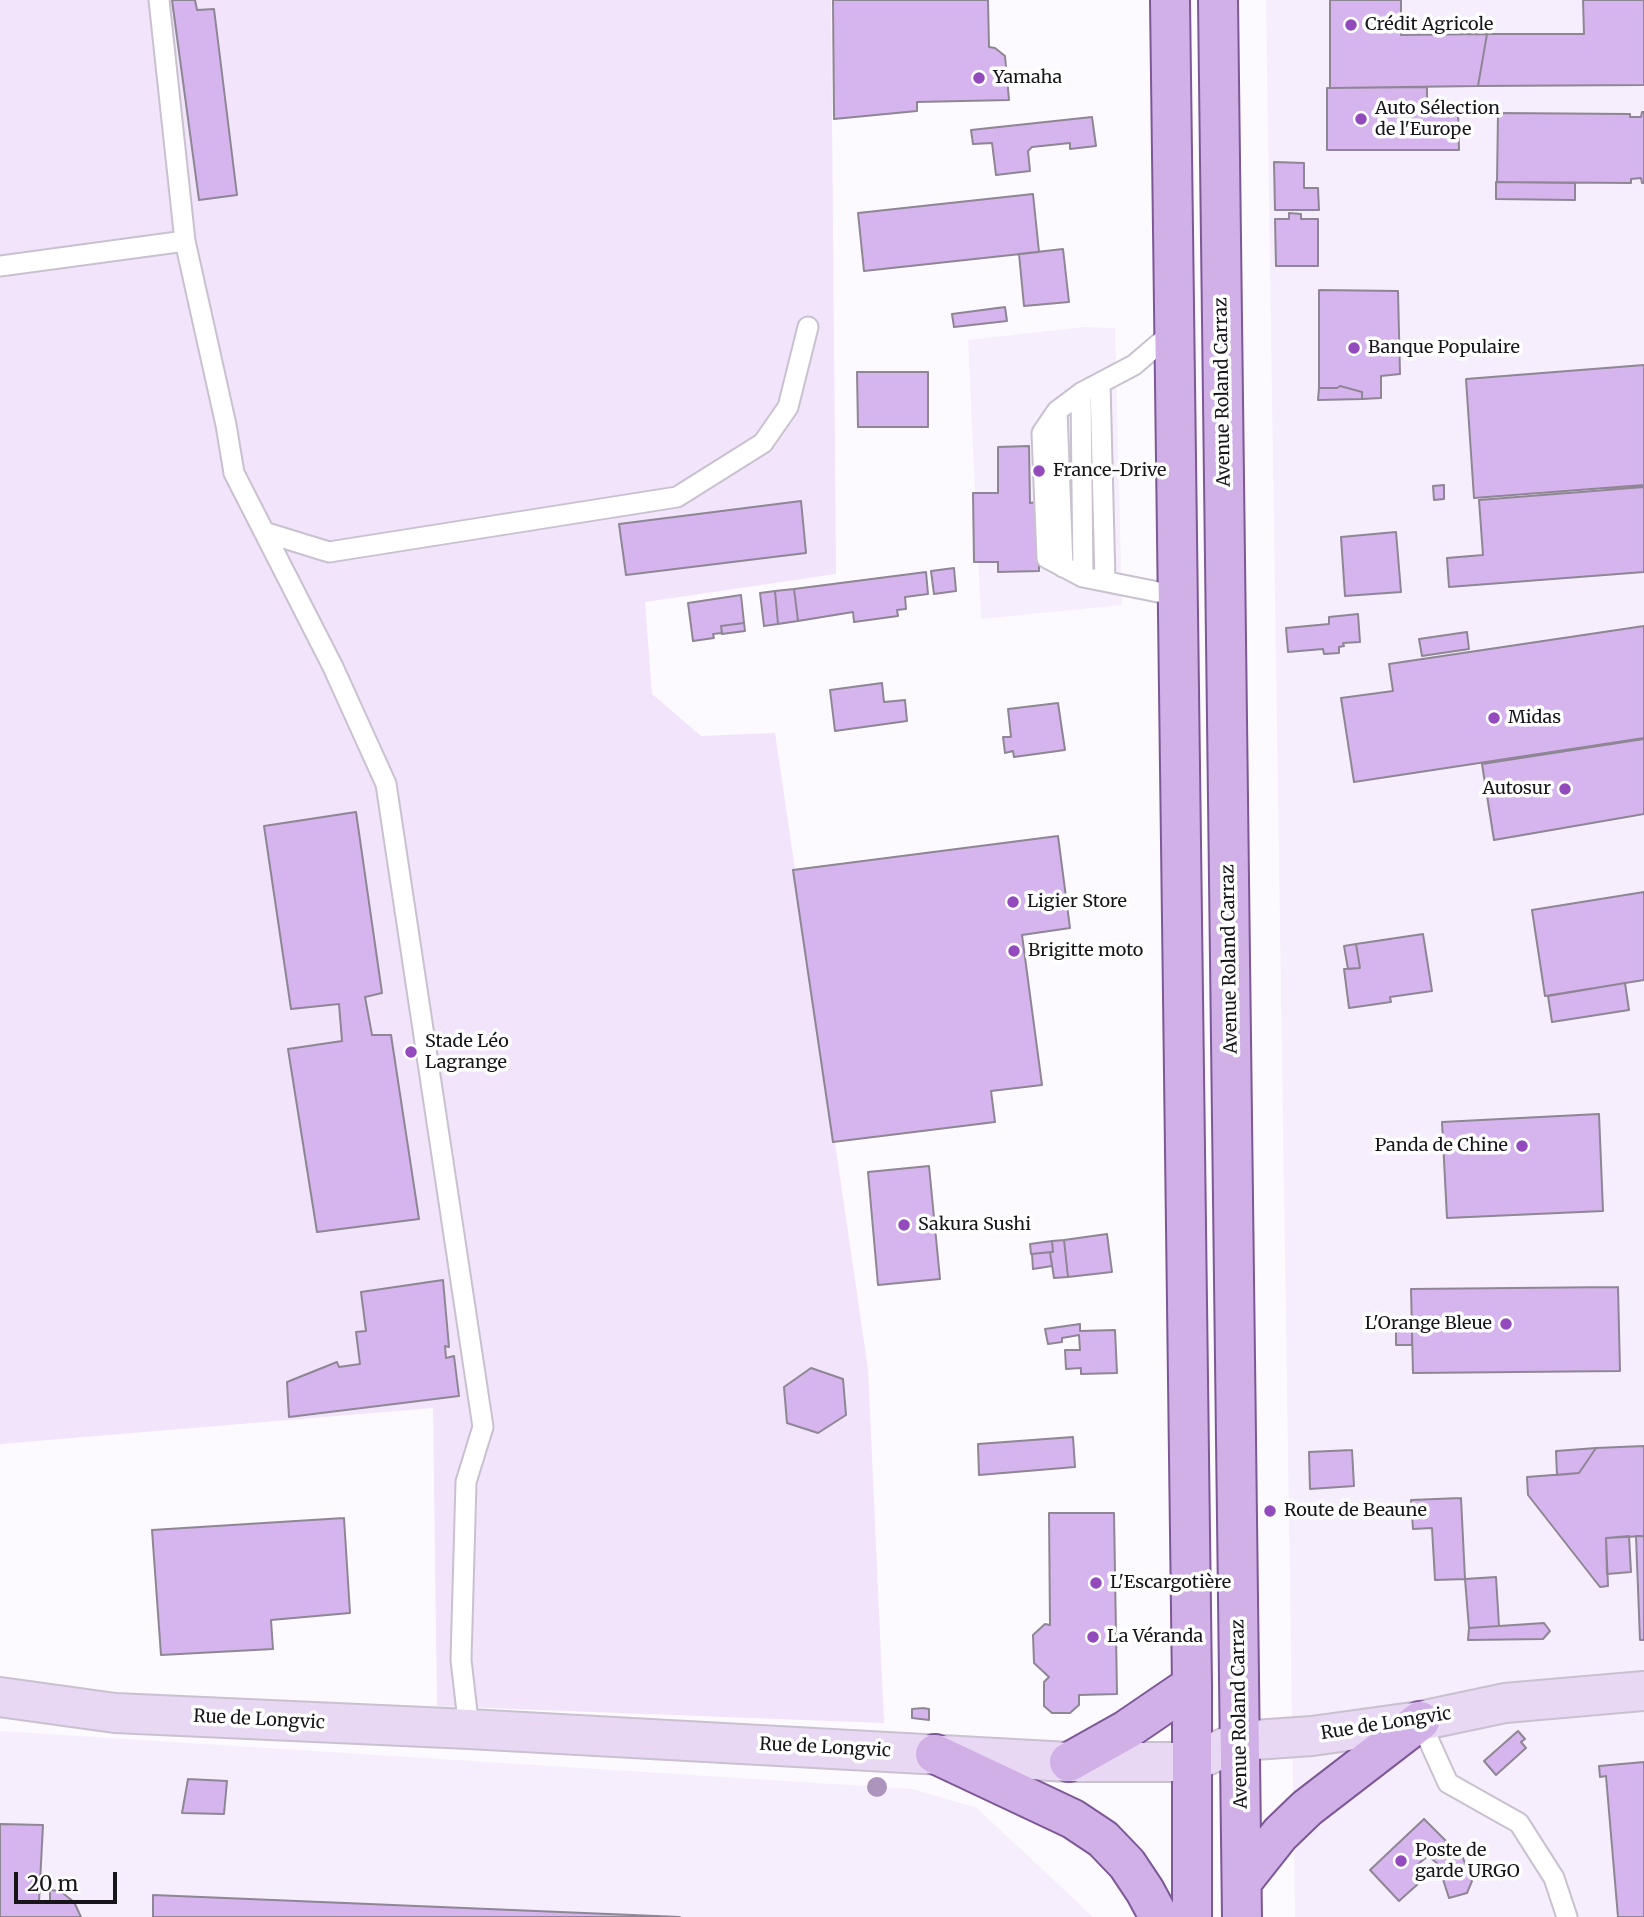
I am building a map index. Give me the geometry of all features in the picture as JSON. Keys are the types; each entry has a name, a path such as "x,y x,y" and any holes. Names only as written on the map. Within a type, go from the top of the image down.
{"main road":[{"path":"1170,0 1192,1685 1192,1917"},
{"name":"Avenue Roland Carraz","path":"1218,0 1242,1899"},
{"path":"1069,1762 1126,1730 1192,1685"},
{"path":"1242,1899 1280,1835 1307,1808 1420,1721"},
{"path":"935,1754 1073,1819 1103,1839 1127,1864 1158,1917"}],"street":[{"name":"Rue de Longvic","path":"0,1698 115,1713 469,1729 1069,1762 1192,1762 1240,1741 1312,1736 1420,1721 1505,1703 1644,1691"}],"lane":[{"path":"159,0 185,241 234,473 333,667 386,784 483,1427 466,1482 461,1660 469,1729"},
{"path":"0,266 185,241"},
{"path":"264,532 329,552 677,497 763,443 788,407 808,327"},
{"path":"1175,330 1135,365 1081,393 1057,411 1042,433 1047,558 1083,577 1178,596"},
{"path":"1100,383 1105,581"},
{"path":"1081,393 1083,577"},
{"path":"1420,1721 1448,1783 1519,1823 1554,1878 1567,1917"}],"shaded area":[{"name":"Stade Léo Lagrange","path":"0,0 831,0 836,574 645,602 652,694 701,736 775,733 868,1369 884,1723 437,1706 433,1408 0,1444"},
{"path":"1266,0 1644,0 1644,1917 1295,1917"},
{"name":"France-Drive","path":"1084,327 1115,328 1122,605 981,619 968,340"},
{"path":"0,1731 912,1789 977,1808 1093,1917 0,1917"}],"building":[{"path":"172,0 195,0 197,10 214,9 237,195 199,200"},
{"path":"833,0 988,0 989,47 1005,56 1009,100 917,102 917,111 834,119"},
{"path":"1330,0 1401,0 1401,35 1487,34 1478,86 1330,88"},
{"path":"1583,0 1644,0 1644,85 1478,86 1487,34 1584,34"},
{"path":"1427,87 1427,108 1458,108 1459,150 1327,150 1327,88"},
{"path":"1642,112 1644,183 1641,178 1631,179 1631,183 1497,182 1498,113 1630,114 1630,117 1641,117"},
{"path":"1092,117 1096,146 1070,149 1070,143 1032,147 1028,151 1030,171 996,175 992,143 973,144 971,130"},
{"path":"1274,162 1304,163 1304,188 1318,188 1319,210 1275,210"},
{"path":"1496,182 1575,183 1575,200 1496,199"},
{"path":"1033,194 1039,252 864,271 858,213"},
{"path":"1289,213 1301,214 1301,219 1318,219 1318,266 1276,266 1275,219 1289,219"},
{"path":"1063,249 1069,302 1024,306 1019,254"},
{"path":"1319,290 1398,291 1400,374 1381,376 1381,398 1362,399 1362,392 1340,386 1319,388"},
{"path":"1005,307 1007,321 954,327 952,314"},
{"path":"1644,365 1644,485 1474,498 1466,379"},
{"path":"857,372 928,372 928,427 858,427"},
{"path":"1340,386 1362,392 1362,399 1318,400 1319,388"},
{"path":"1029,446 1030,503 1038,502 1039,571 998,572 998,562 974,562 973,493 998,493 998,447"},
{"path":"1444,485 1444,499 1434,500 1433,486"},
{"path":"1644,487 1644,572 1449,587 1447,558 1483,555 1479,500"},
{"path":"801,501 806,553 626,575 619,524"},
{"path":"1396,532 1401,592 1345,596 1341,537"},
{"path":"954,568 956,591 934,594 931,571"},
{"path":"926,572 928,594 905,597 906,609 897,610 898,616 854,622 853,612 798,621 794,589"},
{"path":"794,589 798,621 778,624 775,591"},
{"path":"775,591 778,624 764,626 760,593"},
{"path":"741,595 744,623 721,626 722,633 713,634 714,638 693,641 688,603"},
{"path":"1358,614 1360,642 1343,643 1344,646 1339,647 1339,653 1324,654 1323,649 1288,652 1286,628 1329,624 1329,617"},
{"path":"744,623 745,631 722,634 721,626"},
{"name":"Midas","path":"1644,626 1644,738 1354,782 1341,698 1393,691 1389,664"},
{"path":"1467,632 1469,649 1422,656 1419,639"},
{"path":"882,683 884,702 905,700 907,721 835,731 830,690"},
{"path":"1058,703 1065,750 1014,757 1013,751 1005,753 1003,737 1011,737 1008,709"},
{"name":"Autosur","path":"1644,739 1644,814 1494,840 1482,764"},
{"path":"356,812 382,993 365,997 372,1035 391,1035 419,1219 317,1232 288,1049 342,1041 339,1004 291,1009 264,826"},
{"path":"1058,836 1070,928 1022,935 1042,1085 991,1091 995,1122 833,1142 793,870"},
{"path":"1644,892 1644,980 1545,996 1532,910"},
{"path":"1423,934 1432,991 1390,997 1391,1002 1349,1008 1344,969 1360,968 1356,944"},
{"path":"1356,944 1360,968 1348,969 1344,946"},
{"path":"1625,983 1629,1010 1552,1022 1548,996"},
{"name":"Panda de Chine","path":"1599,1114 1603,1211 1447,1218 1442,1122"},
{"name":"Sakura Sushi","path":"929,1166 940,1279 878,1285 868,1172"},
{"path":"1107,1234 1112,1272 1068,1277 1064,1240"},
{"path":"1064,1240 1068,1277 1054,1278 1050,1252 1053,1252 1052,1241"},
{"path":"1052,1241 1053,1252 1031,1254 1030,1244"},
{"path":"1050,1252 1052,1266 1033,1269 1032,1254"},
{"path":"443,1280 449,1347 445,1346 446,1358 454,1356 459,1396 289,1417 287,1382 337,1362 339,1367 360,1364 356,1332 366,1331 361,1292"},
{"path":"1618,1287 1620,1371 1413,1373 1411,1289"},
{"path":"1396,1318 1412,1318 1412,1345 1396,1345"},
{"path":"1080,1324 1080,1331 1115,1330 1117,1373 1081,1374 1081,1368 1066,1369 1065,1350 1080,1350 1079,1335 1048,1344 1045,1329"},
{"path":"811,1368 843,1379 846,1415 818,1433 787,1423 784,1387"},
{"path":"1073,1437 1075,1467 979,1475 978,1444"},
{"path":"1644,1446 1644,1536 1606,1538 1608,1586 1600,1587 1528,1495 1527,1477 1579,1473 1596,1448"},
{"path":"1596,1448 1579,1473 1557,1475 1556,1451"},
{"path":"1352,1450 1354,1486 1310,1489 1309,1452"},
{"path":"1461,1498 1465,1579 1435,1580 1432,1528 1413,1529 1411,1500"},
{"path":"1049,1513 1114,1513 1117,1694 1079,1695 1079,1705 1070,1713 1052,1713 1044,1706 1044,1682 1049,1677 1034,1663 1033,1635 1045,1624 1050,1625"},
{"path":"344,1518 350,1613 271,1620 273,1649 161,1655 152,1530"},
{"path":"1629,1536 1631,1572 1607,1574 1606,1538"},
{"path":"1636,1536 1644,1536 1644,1640 1640,1640"},
{"path":"1496,1577 1499,1626 1469,1628 1465,1579"},
{"path":"1544,1623 1550,1631 1543,1639 1468,1640 1469,1628"},
{"path":"912,1709 929,1709 929,1720 912,1718"},
{"path":"1518,1731 1525,1739 1521,1742 1526,1748 1496,1775 1484,1761"},
{"path":"1644,1762 1644,1917 1618,1917 1606,1776 1600,1777 1599,1766"},
{"path":"188,1779 227,1781 224,1814 182,1813"},
{"name":"Poste de garde URGO","path":"1424,1819 1463,1858 1472,1881 1467,1893 1449,1898 1438,1864 1428,1856 1417,1865 1428,1875 1399,1901 1370,1870"},
{"path":"0,1824 43,1825 39,1902 50,1902 50,1890 60,1891 74,1902 81,1917 0,1917"},
{"path":"153,1895 680,1917 153,1917"}],"place":[{"name":"Crédit Agricole","path":"1351,25"},
{"name":"Yamaha","path":"979,78"},
{"name":"Auto Sélection de l'Europe","path":"1361,119"},
{"name":"Banque Populaire","path":"1354,348"},
{"name":"France-Drive","path":"1039,471"},
{"name":"Midas","path":"1494,718"},
{"name":"Autosur","path":"1565,789"},
{"name":"Ligier Store","path":"1013,902"},
{"name":"Brigitte moto","path":"1014,951"},
{"name":"Stade Léo Lagrange","path":"411,1052"},
{"name":"Panda de Chine","path":"1522,1146"},
{"name":"Sakura Sushi","path":"904,1225"},
{"name":"L'Orange Bleue","path":"1506,1324"},
{"name":"Route de Beaune","path":"1270,1511"},
{"name":"L'Escargotière","path":"1096,1583"},
{"name":"La Véranda","path":"1093,1637"},
{"name":"Poste de garde URGO","path":"1401,1861"}]}
